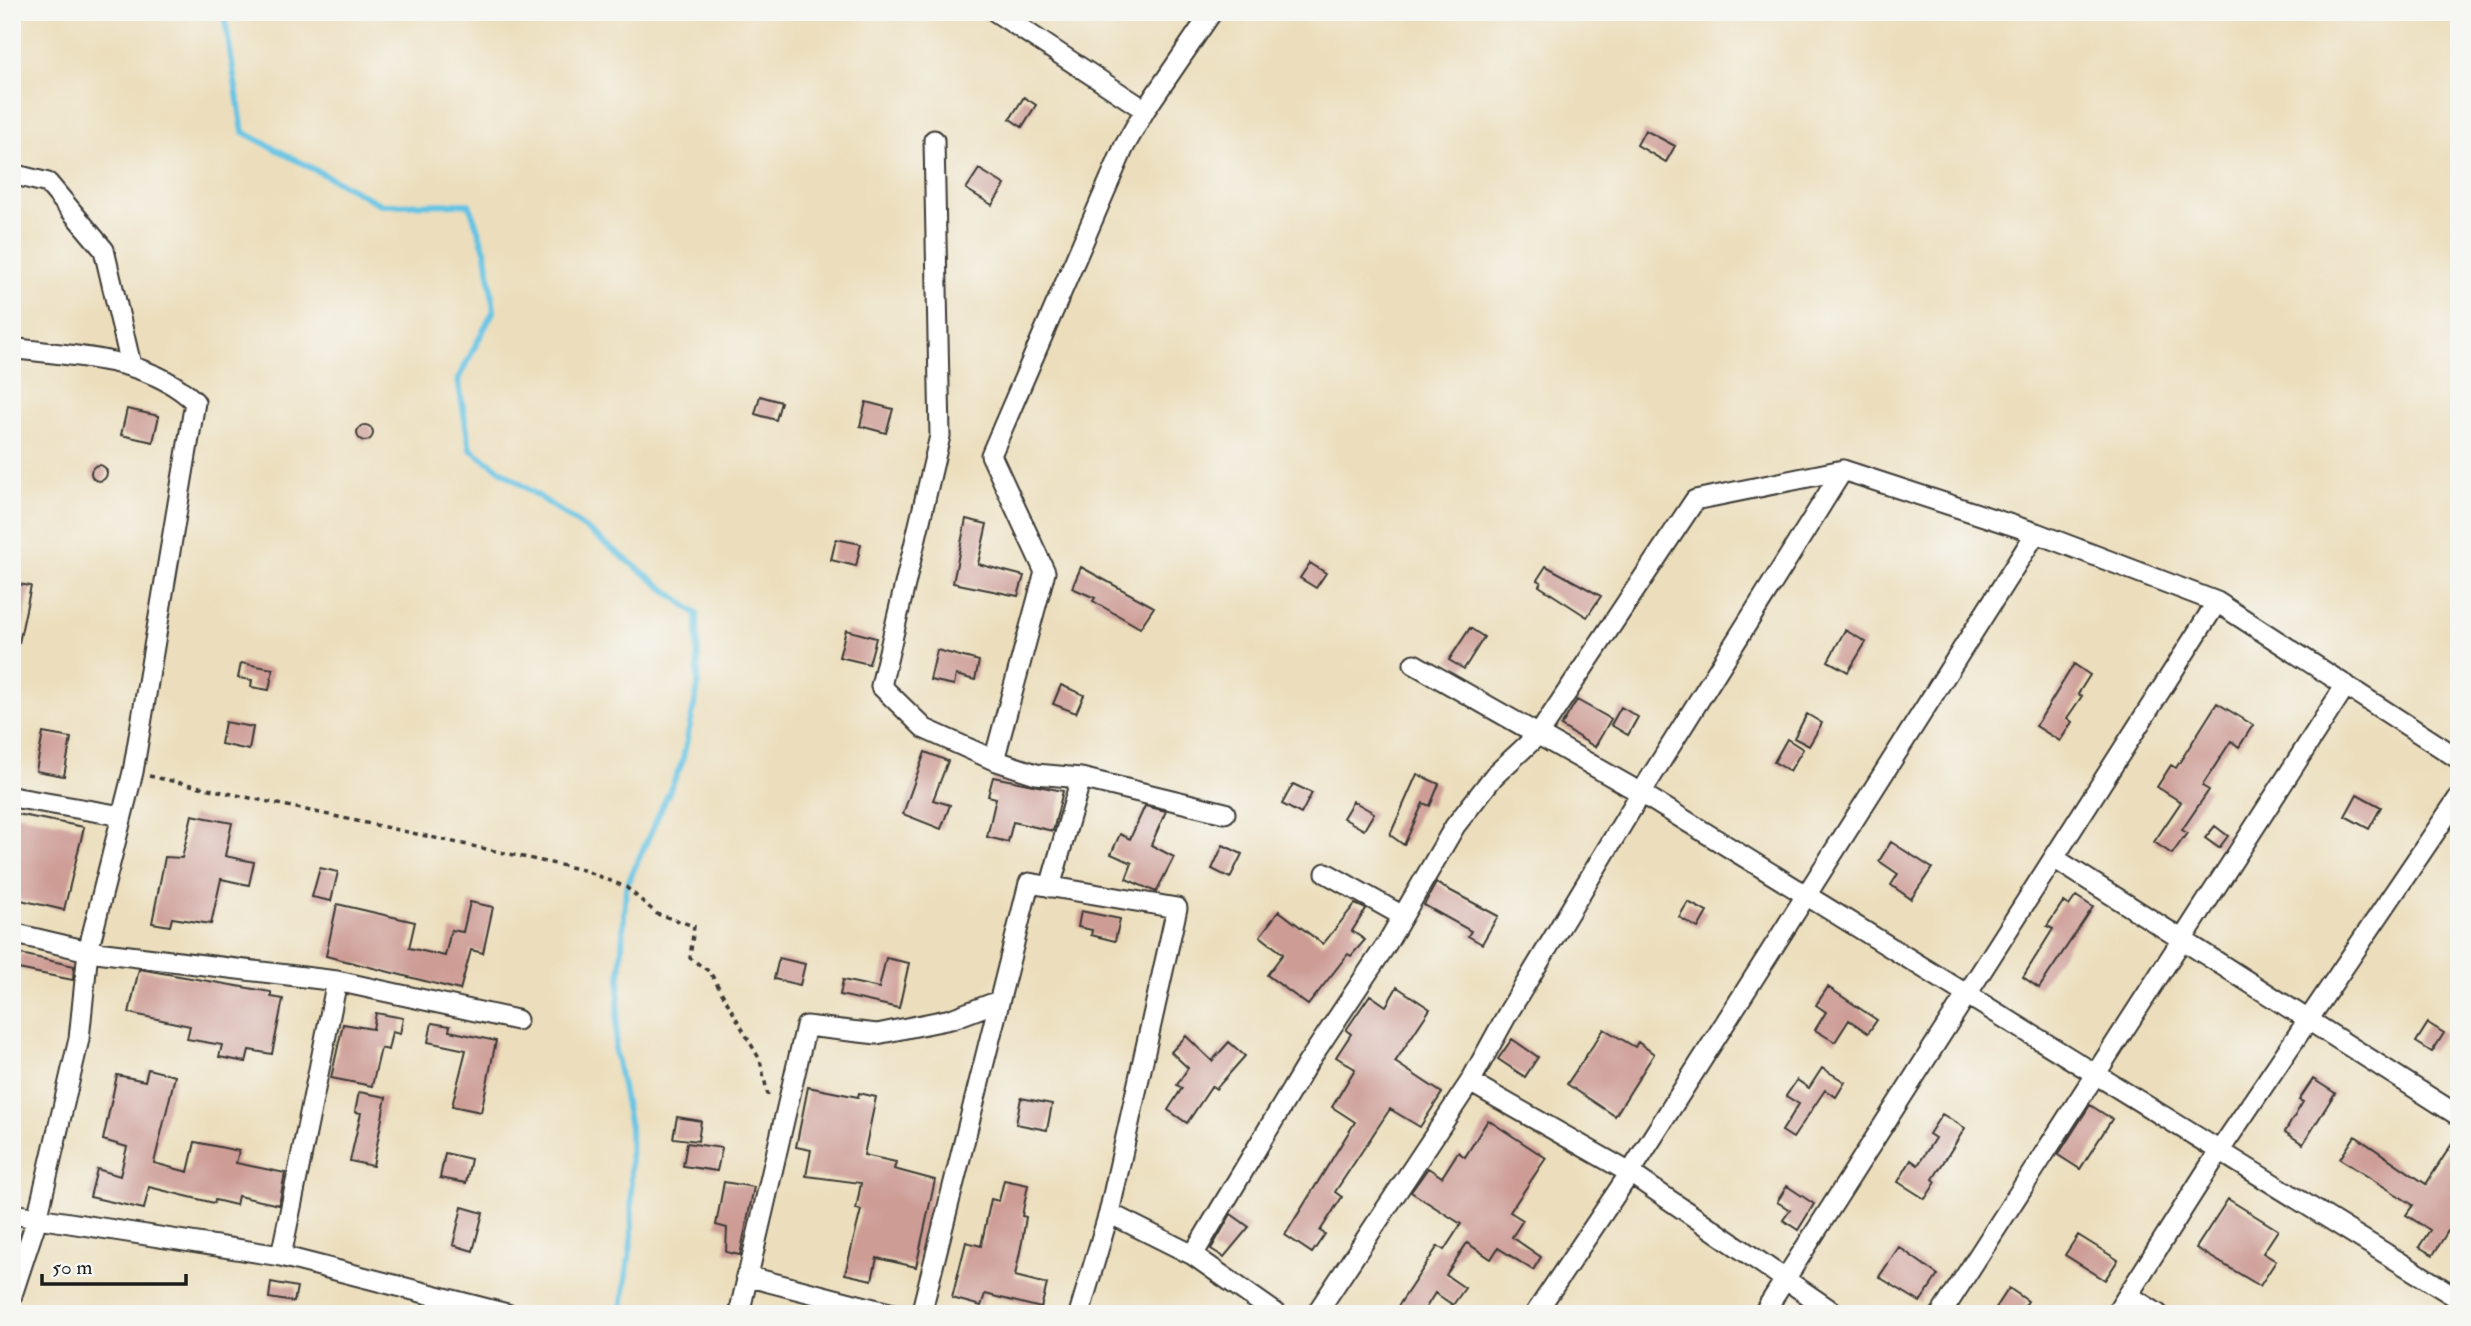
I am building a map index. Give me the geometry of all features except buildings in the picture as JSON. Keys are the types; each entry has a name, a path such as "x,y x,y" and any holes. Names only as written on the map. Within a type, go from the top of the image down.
{"street":[{"path":"996,12 1144,110"},
{"path":"994,760 1045,572 991,455 1124,147 1144,110 1212,12"},
{"path":"934,140 940,436 881,686 925,729 994,760 1036,774 1081,778 1225,813"},
{"path":"12,174 48,183 104,250 131,365"},
{"path":"12,348 131,365 181,388 195,402 133,772 88,951 79,1039 37,1219 12,1295"},
{"path":"1316,1314 1470,1082 1508,1013 1641,793 1843,470"},
{"path":"1192,1255 1307,1064 1386,945 1455,826 1494,776 1539,734 1695,500 1843,470 2036,533 2217,602 2459,759"},
{"path":"1535,1314 1630,1173 2036,533"},
{"path":"1763,1314 2217,602"},
{"path":"1415,664 1641,793 2459,1299"},
{"path":"1941,1314 2346,685"},
{"path":"1050,887 1081,778"},
{"path":"12,797 122,816"},
{"path":"2116,1314 2220,1150 2459,797"},
{"path":"2054,858 2459,1116"},
{"path":"1326,873 1401,915"},
{"path":"921,1314 1029,883 1177,908 1109,1213 1079,1314"},
{"path":"12,933 88,951 337,981 517,1020"},
{"path":"281,1256 337,981"},
{"path":"739,1314 778,1135 806,1026 877,1034 951,1019 999,1001"},
{"path":"1470,1082 1630,1173 1786,1277 1836,1314"},
{"path":"1109,1213 1192,1255 1277,1314"},
{"path":"12,1214 281,1256 507,1314"},
{"path":"746,1276 893,1314"},
{"path":"2128,1295 2158,1314"}],"path":[{"path":"133,772 583,870 626,887 657,914 694,926 690,958 710,972 760,1060 778,1135"}],"waterway":[{"path":"228,12 225,19 243,132 382,205 469,204 486,253 494,310 458,379 470,449 589,531 697,614 698,687 682,763 626,887 615,1051 630,1127 632,1236 621,1314"}]}
